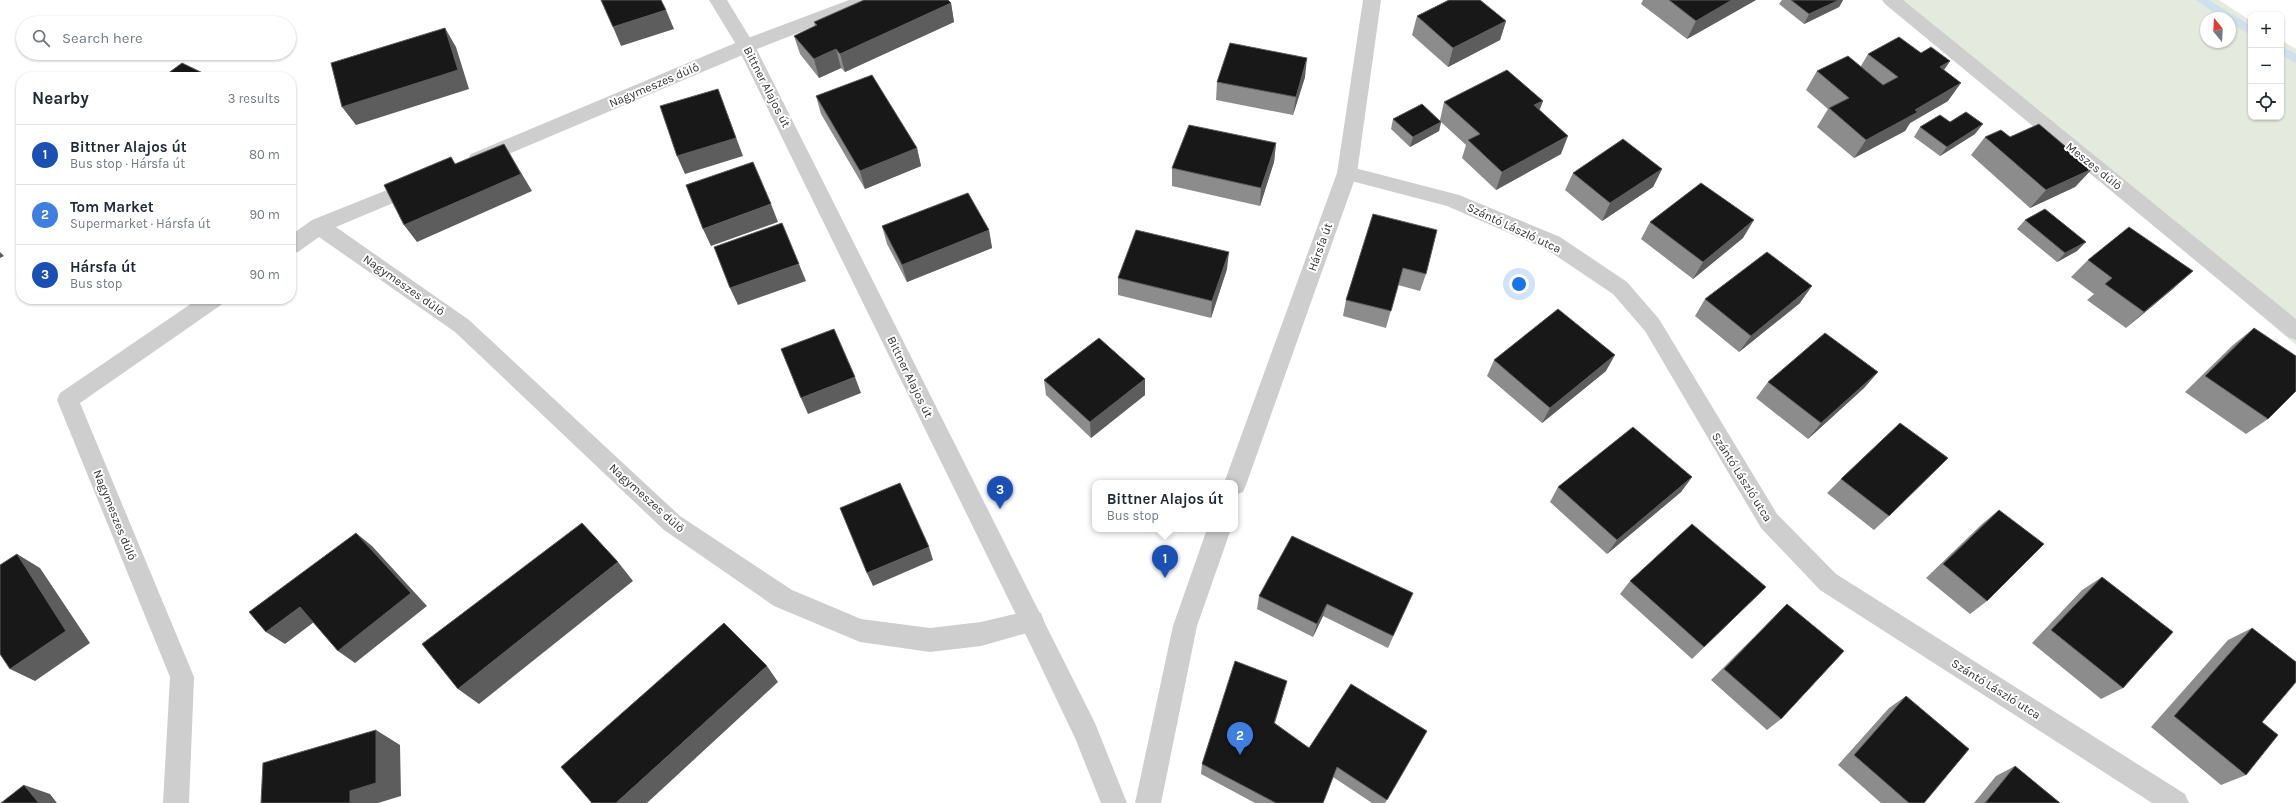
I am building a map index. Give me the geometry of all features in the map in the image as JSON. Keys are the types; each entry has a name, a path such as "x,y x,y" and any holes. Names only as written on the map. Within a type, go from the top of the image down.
{"street":[{"name":"Bittner Alajos út","path":"718,0 746,46 1032,621 1086,732 1114,803"},
{"name":"Nagymeszes dűlő","path":"459,167 746,46 866,0"},
{"name":"Hársfa út","path":"1237,480 1347,173 1372,0"},
{"name":"Meszes dűlő","path":"1891,0 2296,331"},
{"name":"Szántó László utca","path":"1347,173 1452,200 1553,243 1620,288 1652,325 1768,521 1828,582 2176,803"},
{"path":"296,242 319,226 437,176"},
{"name":"Nagymeszes dűlő","path":"319,226 462,326 672,523 783,598 860,630 930,640 981,634 1032,621"},
{"name":"Nagymeszes dűlő","path":"176,803 182,677 68,400 207,304"},
{"path":"1148,803 1184,626 1218,532"}],"shaded area":[{"path":"1887,0 2219,0 2248,19 2248,120 2284,120 2284,42 2296,49 2296,345"}],"building":[{"path":"601,0 661,0 666,10 613,27"},
{"path":"864,0 948,0 951,3 840,54 836,49 814,59 794,36 817,25 814,22"},
{"path":"1449,0 1480,0 1506,21 1453,48 1417,16"},
{"path":"1669,0 1732,0 1696,21"},
{"path":"1791,0 1839,0 1809,14"},
{"path":"445,28 458,70 342,107 331,63"},
{"path":"1899,37 1921,53 1931,47 1950,61 1940,67 1961,83 1915,110 1918,112 1866,140 1829,108 1849,98 1817,71 1848,56 1883,85 1898,77 1868,54"},
{"path":"1230,43 1307,58 1296,97 1217,82"},
{"path":"182,63 201,72 170,72"},
{"path":"1507,70 1543,101 1534,105 1568,136 1502,172 1468,140 1480,134 1444,102"},
{"path":"872,75 917,148 860,171 816,96"},
{"path":"718,89 736,138 677,156 660,106"},
{"path":"1422,104 1441,122 1413,137 1393,119"},
{"path":"1966,112 1983,124 1947,147 1920,127 1940,115 1950,122"},
{"path":"2039,124 2092,169 2046,190 1985,137 2001,130 2010,137"},
{"path":"1189,125 1276,143 1261,188 1172,168"},
{"path":"1623,139 1662,169 1610,203 1573,173"},
{"path":"504,144 521,174 404,225 384,185 451,157 455,164"},
{"path":"753,162 771,204 703,229 686,185"},
{"path":"1701,183 1754,220 1703,262 1650,222"},
{"path":"968,193 989,230 902,265 882,226"},
{"path":"2045,209 2086,242 2065,253 2025,220"},
{"path":"1373,214 1437,230 1426,274 1403,268 1391,311 1346,300"},
{"path":"782,223 799,264 730,288 714,247"},
{"path":"2129,227 2193,271 2144,312 2105,284 2112,278 2088,260"},
{"path":"1136,230 1229,252 1212,301 1118,278"},
{"path":"1767,252 1812,286 1751,336 1705,299"},
{"path":"1558,309 1615,355 1550,408 1494,360"},
{"path":"2254,328 2296,356 2296,391 2268,419 2205,376"},
{"path":"834,329 855,377 801,398 781,349"},
{"path":"1825,333 1878,372 1821,423 1768,382"},
{"path":"1099,338 1145,379 1090,422 1044,380"},
{"path":"1900,423 1948,458 1889,516 1841,479"},
{"path":"1633,427 1692,477 1617,540 1558,487"},
{"path":"900,483 929,547 867,573 840,508"},
{"path":"1999,510 2044,544 1987,601 1943,564"},
{"path":"582,523 618,562 458,689 422,644"},
{"path":"1692,524 1766,587 1704,647 1630,581"},
{"path":"356,533 411,593 338,651 300,607 266,632 249,612"},
{"path":"1292,536 1413,593 1393,636 1327,604 1317,624 1259,596"},
{"path":"17,554 66,631 10,669 0,654 0,565"},
{"path":"2102,577 2173,632 2123,688 2051,630"},
{"path":"1787,604 1844,651 1781,719 1724,669"},
{"path":"724,623 767,666 616,803 592,803 561,767"},
{"path":"2252,628 2296,662 2296,682 2262,722 2278,735 2246,775 2174,716"},
{"path":"1235,661 1287,681 1274,723 1309,748 1351,684 1427,731 1387,800 1337,767 1323,803 1276,803 1202,764"},
{"path":"1906,696 1969,749 1924,803 1909,803 1854,755"},
{"path":"376,730 376,783 350,791 350,803 261,803 263,763"},
{"path":"2015,766 2060,803 1985,803"},
{"path":"24,785 39,803 1,803"}],"waterway":[{"path":"2201,0 2220,12"},
{"path":"2236,22 2248,29"},
{"path":"2284,52 2296,59"}],"place":[{"name":"Hársfa út","path":"1000,509"},
{"name":"Bittner Alajos út","path":"1165,578"},
{"name":"Tom Market","path":"1240,755"}]}
